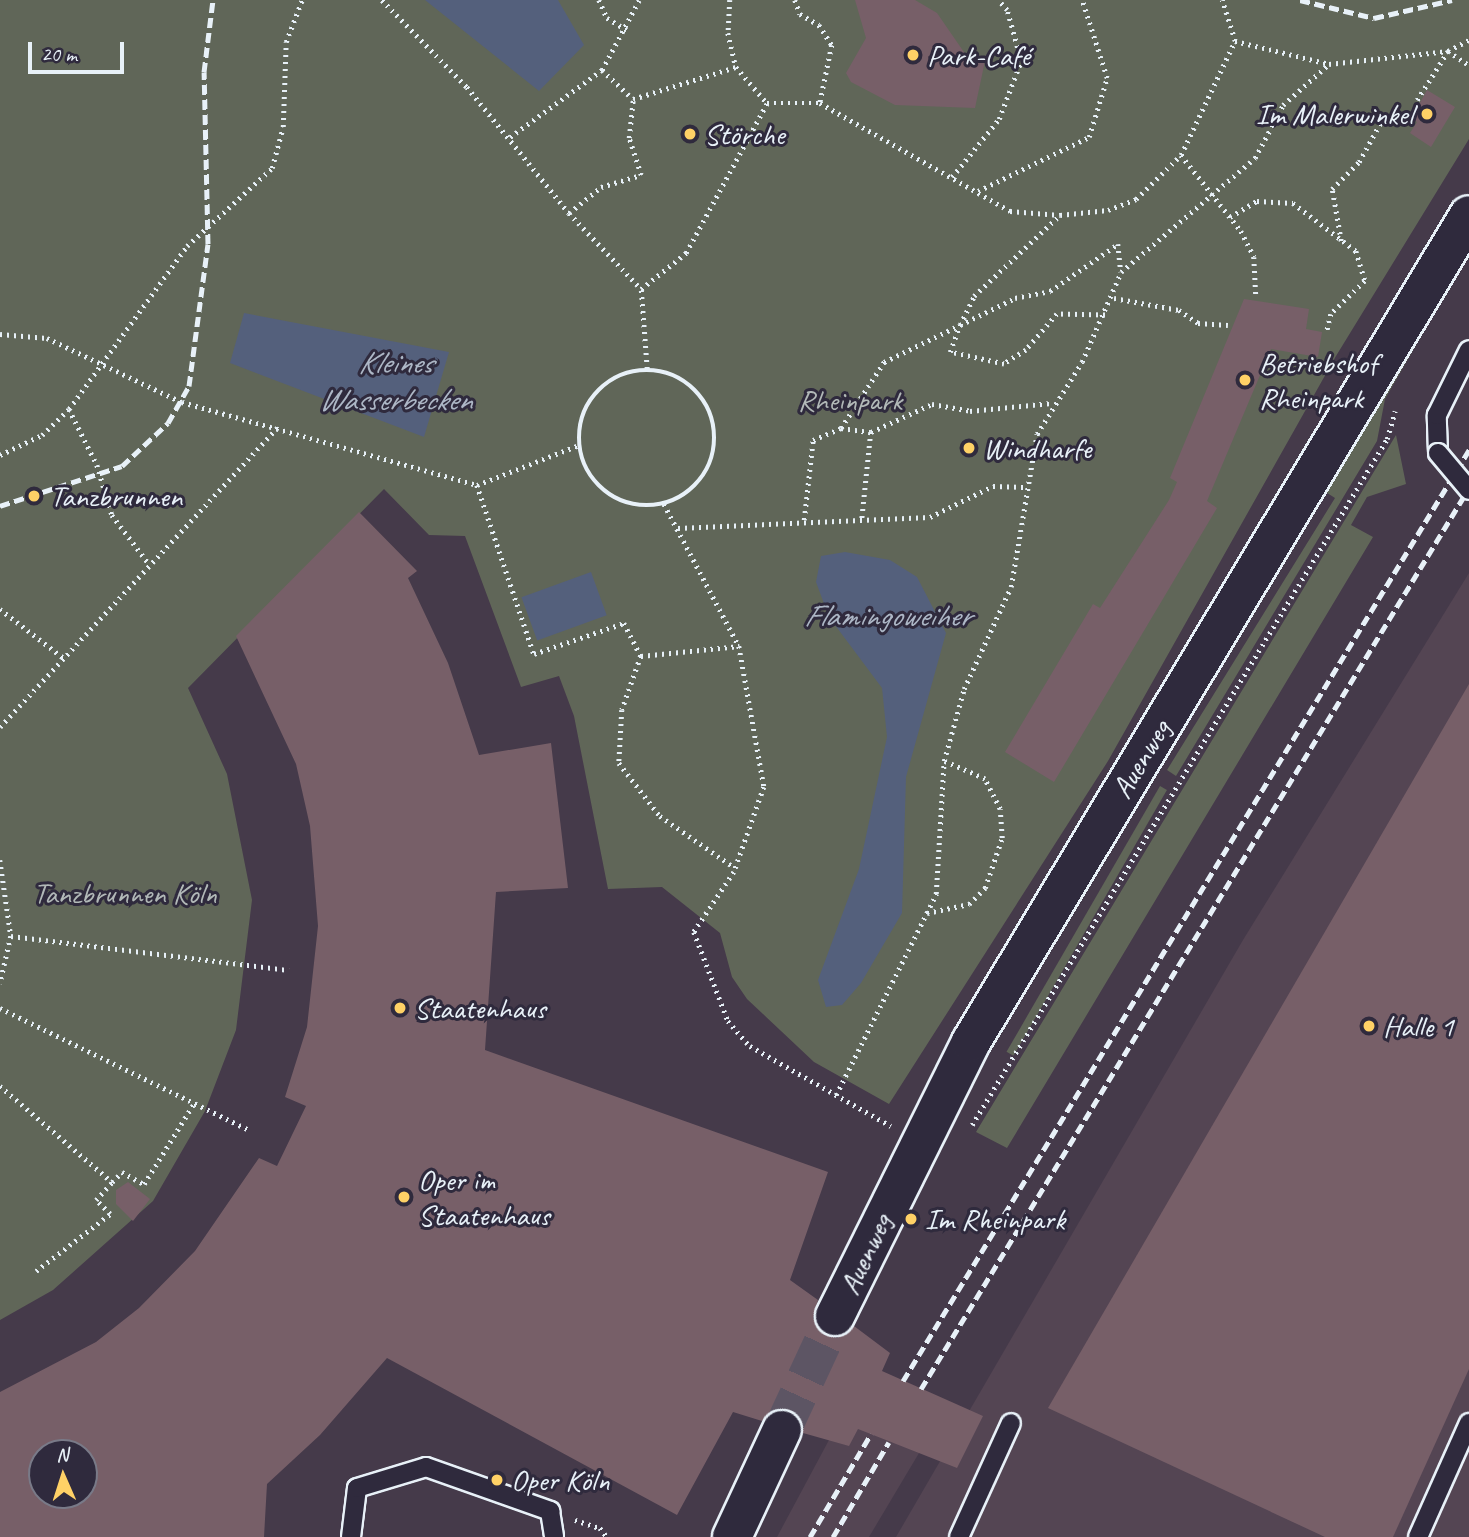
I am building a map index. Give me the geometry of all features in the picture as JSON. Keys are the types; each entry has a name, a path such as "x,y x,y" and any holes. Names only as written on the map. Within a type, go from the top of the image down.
{"street":[{"name":"Auenweg","path":"835,1316 918,1143 971,1042 1469,215"},
{"path":"732,1537 782,1430"}],"lane":[{"path":"1469,350 1445,394 1434,435 1442,466 1469,490"},
{"path":"959,1537 1011,1423"},
{"path":"1418,1537 1469,1423"},
{"path":"351,1537 356,1489 426,1467 550,1511 554,1537"}],"path":[{"path":"0,455 42,435 69,410 105,365 187,246 272,169 284,127 286,42 302,0"},
{"path":"382,0 510,137 569,213 641,289 647,369"},
{"path":"600,0 607,18 627,30"},
{"path":"510,137 602,70 627,30 639,0"},
{"path":"730,0 728,33 736,67 767,103 820,103 1010,211 1060,215 1108,210 1136,199 1181,155 1236,41 1222,0"},
{"path":"795,0 800,14 819,25 832,45 820,103"},
{"path":"952,177 999,119 1021,61 1007,10 998,0"},
{"path":"978,191 1088,137 1107,78 1082,0"},
{"path":"1236,41 1329,64 1448,51 1469,40"},
{"path":"1448,51 1469,65"},
{"path":"1416,100 1448,51"},
{"path":"1121,272 1255,158 1283,105 1329,64"},
{"path":"633,99 736,67"},
{"path":"602,70 633,99"},
{"path":"569,213 601,187 641,175 629,138 633,99"},
{"path":"641,289 686,253 767,103"},
{"path":"1341,241 1332,189 1359,162 1382,120 1396,112"},
{"path":"1181,155 1216,193 1219,209 1230,217 1254,257 1256,296"},
{"path":"1230,217 1257,201 1293,203 1362,259 1364,281 1331,314 1327,331"},
{"path":"1060,215 974,296 950,352 991,366 1016,359 1057,314 1105,315"},
{"path":"836,1095 936,894 944,761 964,689 1011,587 1037,434 1052,403 1114,298 1121,272 1118,244 1050,291 1015,298 884,362 841,428"},
{"path":"1114,298 1179,310 1198,323 1228,325"},
{"path":"0,334 47,338 182,402 477,485 579,445"},
{"path":"647,369 692,386 715,429 704,476 664,504 618,500 585,468 579,445 584,412 604,384 647,369"},
{"path":"965,1137 1387,439 1398,399"},
{"path":"804,520 813,440 841,428 872,432 932,404 970,411 1052,403"},
{"path":"69,410 97,465 112,515 149,564"},
{"path":"0,727 278,427"},
{"path":"862,519 872,432"},
{"path":"477,485 534,654 624,623 641,656 622,710 619,763 660,816 735,868"},
{"path":"678,528 804,520 930,517 993,486 1028,487"},
{"path":"664,504 739,646 764,787 735,868 694,932 728,1021 750,1046 918,1143"},
{"path":"0,609 65,659"},
{"path":"641,656 739,646"},
{"path":"927,913 969,904 985,888 1002,838 1000,809 985,779 944,761"},
{"path":"0,860 11,936 0,984"},
{"path":"11,936 289,970"},
{"path":"0,1008 192,1105 249,1130"},
{"path":"0,1086 112,1182"},
{"path":"36,1271 110,1214 96,1200 122,1171 144,1184 192,1105"},
{"path":"550,1511 600,1528 607,1537"}],"shaded area":[{"name":"Halle 1","path":"1469,573 1469,1537 896,1537 1243,940"},
{"path":"844,1412 925,1443 869,1537 777,1537"}],"green space":[{"name":"Rheinpark","path":"0,0 1469,0 1469,139 1336,356 1108,761 889,1104 814,1062 747,999 732,977 720,933 662,887 608,889 574,716 559,676 521,687 465,536 429,535 384,489 188,688 227,774 252,900 236,1030 205,1111 153,1201 53,1290 0,1320"},
{"path":"1469,253 1385,399 1377,441 1176,776 1167,770 1335,498 1324,491"},
{"path":"1396,435 1406,484 1367,497 1351,525 1373,537 1007,1148 976,1132"},
{"path":"1160,786 1167,790 1013,1056 1007,1052"}],"water":[{"path":"425,0 558,0 584,45 539,91"},
{"name":"Kleines Wasserbecken","path":"244,313 449,352 424,437 230,363"},
{"name":"Flamingoweiher","path":"845,552 890,560 917,577 946,633 906,777 902,913 861,983 842,1005 826,1007 818,980 859,869 887,737 882,688 829,617 816,582 821,556"},
{"path":"591,572 607,615 537,641 521,597"}],"building":[{"name":"Park-Café","path":"855,0 915,0 937,13 968,58 985,61 975,108 895,105 851,82 846,73 866,38"},
{"name":"Im Malerwinkel","path":"1427,90 1455,107 1431,147 1410,133 1417,122 1411,119"},
{"path":"1244,299 1309,309 1306,329 1322,332 1318,357 1271,349 1207,501 1217,508 1054,782 1005,752 1093,604 1100,608 1169,500 1177,482 1170,478"},
{"name":"Staatenhaus","path":"359,512 417,571 408,578 448,663 479,755 551,743 568,888 496,892 485,1050 828,1172 790,1280 818,1300 813,1318 825,1335 837,1338 854,1326 890,1353 882,1371 983,1416 957,1468 858,1429 849,1446 803,1433 791,1410 770,1412 762,1421 733,1412 677,1515 387,1358 320,1435 267,1484 264,1537 0,1537 0,1392 96,1342 139,1308 195,1251 259,1158 277,1166 306,1106 285,1097 307,1027 318,926 310,826 296,764 236,636"},
{"name":"Halle 1","path":"1469,684 1469,1369 1393,1537 1325,1537 1048,1408"},
{"path":"128,1182 150,1199 133,1221 116,1204 116,1190"}],"tunnel":[{"path":"782,1430 835,1316"}],"railway":[{"path":"0,506 122,466 168,423 189,386 208,244 204,72 213,0"},
{"path":"1300,0 1374,18 1452,0"},
{"path":"903,1381 1469,450"},
{"path":"921,1389 1469,488"},
{"path":"810,1537 871,1434"},
{"path":"833,1537 889,1442"}],"place":[{"name":"Park-Café","path":"913,55"},
{"name":"Im Malerwinkel","path":"1427,114"},
{"name":"Störche","path":"690,134"},
{"name":"Betriebshof Rheinpark","path":"1245,380"},
{"name":"Windharfe","path":"969,448"},
{"name":"Tanzbrunnen","path":"34,496"},
{"name":"Staatenhaus","path":"400,1008"},
{"name":"Halle 1","path":"1369,1026"},
{"name":"Oper im Staatenhaus","path":"404,1197"},
{"name":"Im Rheinpark","path":"911,1219"},
{"name":"Oper Köln","path":"497,1480"}],"park label":[{"name":"Tanzbrunnen Köln","path":"125,893"}]}
